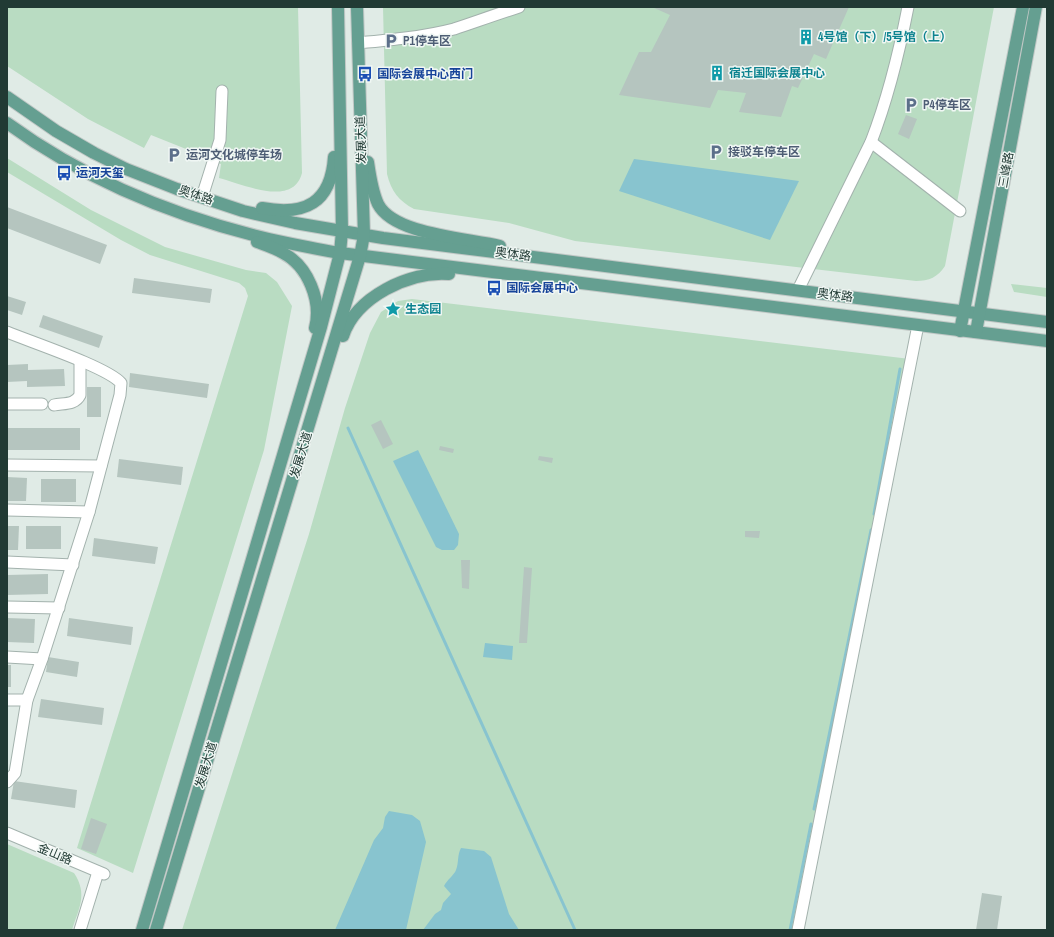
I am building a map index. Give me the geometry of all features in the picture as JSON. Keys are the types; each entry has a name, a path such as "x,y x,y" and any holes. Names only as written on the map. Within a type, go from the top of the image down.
{"main road":[{"name":"发展大道","path":"142,930 322,327 340,254 342,231 338,7"},
{"name":"发展大道","path":"156,930 302,452 360,256 364,235 357,7"},
{"name":"三峰路","path":"960,330 1023,7"},
{"name":"三峰路","path":"976,332 1036,7"},
{"path":"204,198 273,210 293,210 316,203 329,184 333,167 339,92"},
{"path":"360,94 372,188 378,205 395,221 414,229 492,244 557,260"},
{"name":"奥体路","path":"7,97 56,131 94,153 126,169 243,211 295,224 364,235 1047,322"},
{"name":"奥体路","path":"7,123 29,140 122,190 200,219 268,239 340,254 1047,341"},
{"path":"200,219 284,253 300,266 311,285 316,302 317,322 286,447"},
{"path":"302,452 346,325 359,309 392,285 422,275 439,273 554,280"}],"street":[{"path":"358,43 403,38 453,29 519,7"},
{"path":"798,290 871,142 880,119 899,50 908,7"},
{"path":"204,198 220,140 222,91"},
{"path":"871,142 960,211"},
{"path":"798,930 918,325"},
{"path":"7,332 116,377 121,383 120,395 89,512 59,608 27,700 15,773 7,782"},
{"path":"54,404 78,400 80,395 80,362"},
{"path":"7,404 42,404"},
{"path":"7,465 101,466"},
{"path":"7,510 89,512"},
{"path":"7,562 73,565"},
{"path":"7,607 59,608"},
{"path":"7,657 42,659"},
{"path":"7,700 27,700"},
{"name":"金山路","path":"7,833 101,873 80,930"}],"green space":[{"path":"7,7 298,7 302,173 297,184 289,189 278,192 253,188 219,178 221,164 205,159 206,157 151,135 144,148 88,119 7,66"},
{"path":"383,7 994,7 945,266 933,278 916,281 575,241 509,223 414,209 404,203 396,195 387,174"},
{"path":"7,158 91,210 165,247 246,270 266,273 277,282 292,306 264,450 133,873 77,848 248,296 245,288 239,283 150,255 121,240 7,172"},
{"path":"1011,284 1047,288 1047,297 1014,292"},
{"path":"412,299 910,359 797,930 182,930 309,534 345,408 370,333 381,312 398,301"},
{"path":"7,844 74,873 81,888 81,901 72,930 7,930"}],"water":[{"path":"634,159 799,181 770,240 619,191"},
{"path":"418,450 459,534 458,545 454,550 442,550 436,547 393,461"},
{"path":"485,643 513,646 512,660 483,657"},
{"path":"389,811 412,815 420,821 426,842 406,930 335,930 374,840 383,828 385,817"},
{"path":"461,848 484,851 491,857 509,914 519,930 423,930 435,914 441,910 443,903 451,894 444,886 456,870"}],"building":[{"name":"宿迁国际会展中心","path":"652,7 849,7 826,59 814,54 798,88 792,86 781,117 739,112 746,93 718,90 710,108 619,95 639,52 651,52 670,15"},
{"path":"906,115 917,119 909,139 898,134"},
{"path":"7,207 107,245 100,264 7,228"},
{"path":"134,278 212,289 210,303 132,293"},
{"path":"7,296 26,302 22,315 7,310"},
{"path":"43,315 103,336 99,348 39,327"},
{"path":"28,364 28,370 64,369 65,386 27,387 27,381 7,382 7,365"},
{"path":"130,373 209,384 207,398 129,387"},
{"path":"87,387 101,387 101,417 87,417"},
{"path":"381,420 393,444 383,449 371,425"},
{"path":"7,428 80,428 80,450 7,450"},
{"path":"440,446 454,449 453,453 439,450"},
{"path":"539,456 553,458 552,463 538,460"},
{"path":"119,459 183,467 181,485 117,477"},
{"path":"7,477 27,478 26,501 7,501"},
{"path":"41,479 76,479 76,502 41,502"},
{"path":"7,526 19,526 18,550 7,550"},
{"path":"26,526 61,526 61,549 26,549"},
{"path":"745,531 760,531 759,538 745,537"},
{"path":"94,538 158,547 155,564 92,556"},
{"path":"461,560 470,560 469,589 462,588"},
{"path":"524,567 532,568 527,643 519,643"},
{"path":"48,574 48,594 7,595 7,575"},
{"path":"7,618 35,619 34,643 7,642"},
{"path":"69,618 133,627 131,645 67,636"},
{"path":"48,657 79,662 77,677 46,672"},
{"path":"7,665 11,665 11,687 7,687"},
{"path":"41,699 104,708 102,725 38,717"},
{"path":"14,781 77,790 75,808 11,799"},
{"path":"91,818 107,824 96,854 81,849"},
{"path":"982,893 1002,896 997,930 976,930"}],"waterway":[{"path":"874,514 900,369"},
{"path":"348,428 575,930"},
{"path":"814,809 871,530"},
{"path":"790,930 811,824"}],"place":[{"name":"4号馆（下）/5号馆（上）","path":"806,37"},
{"name":"P1停车区","path":"391,41"},
{"name":"宿迁国际会展中心","path":"717,73"},
{"name":"国际会展中心西门","path":"365,74"},
{"name":"P4停车区","path":"911,105"},
{"name":"接驳车停车区","path":"716,152"},
{"name":"运河文化城停车场","path":"174,155"},
{"name":"运河天玺","path":"64,173"},
{"name":"国际会展中心","path":"494,288"},
{"name":"生态园","path":"393,309"}]}
